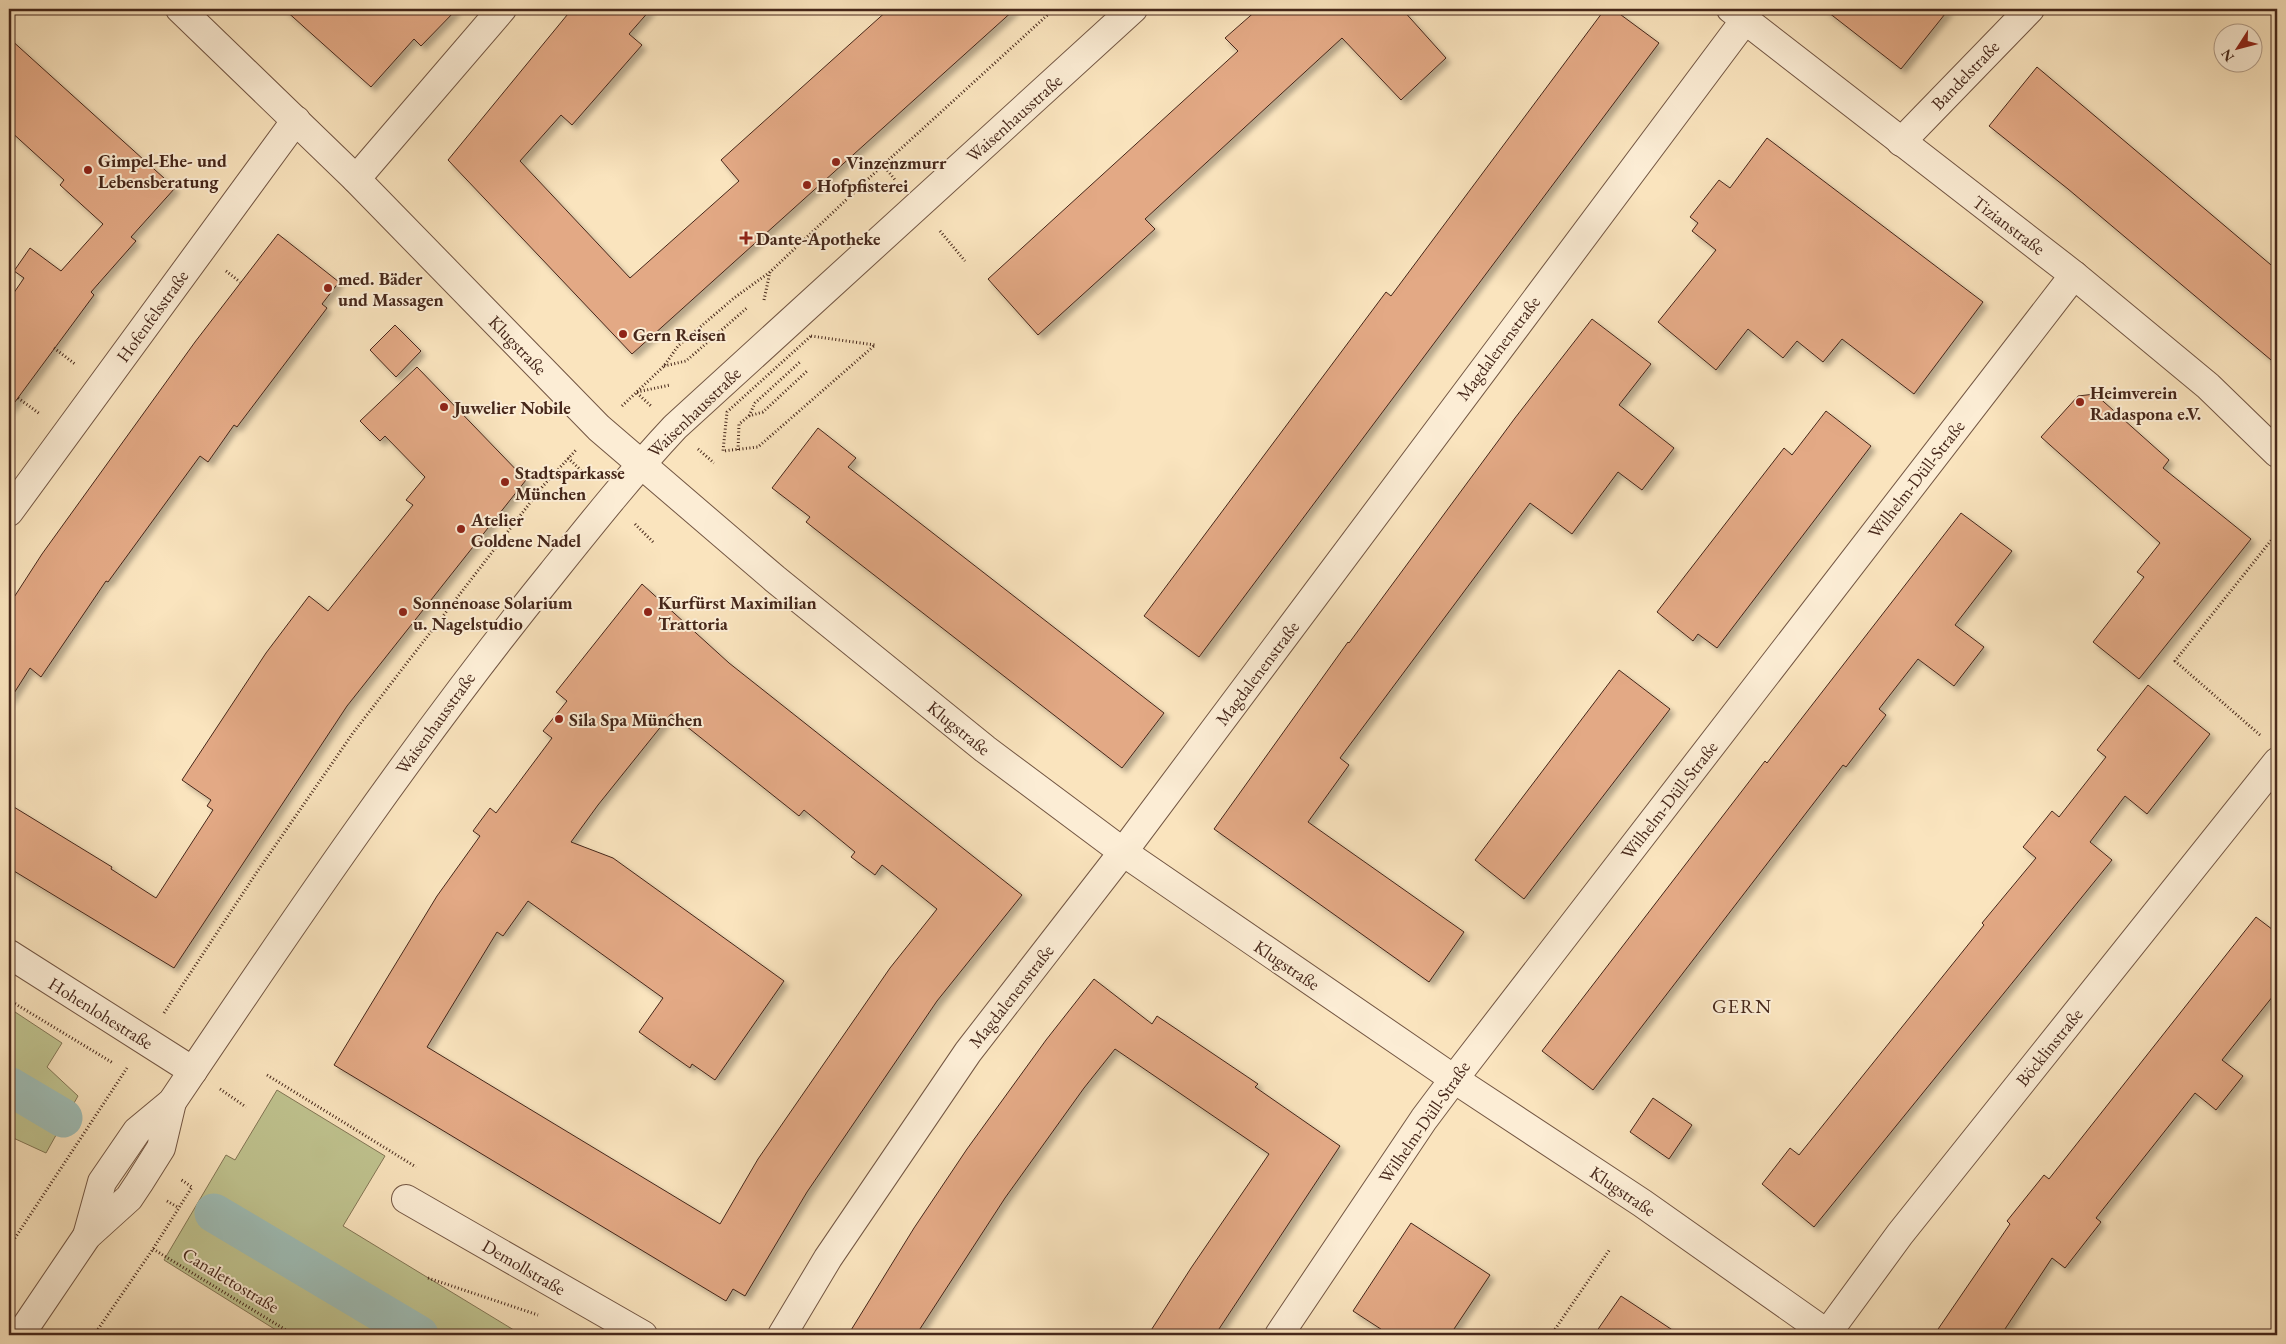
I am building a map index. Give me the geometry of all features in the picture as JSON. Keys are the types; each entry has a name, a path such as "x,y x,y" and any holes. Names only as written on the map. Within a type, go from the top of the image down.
{"street":[{"name":"Klugstraße","path":"180,9 356,179 599,428 775,579 978,743 1123,852 1454,1079 1642,1203 1827,1335"},
{"path":"356,179 502,9"},
{"name":"Waisenhausstraße","path":"20,1335 87,1236 129,1198 161,1148 172,1102 372,808 465,681 641,464 675,427 1133,9"},
{"name":"Bandelstraße","path":"1901,142 2030,9"},
{"name":"Tizianstraße","path":"1738,14 2074,275 2208,386 2277,453"},
{"name":"Magdalenenstraße","path":"782,1335 828,1258 968,1052 1123,852 1738,14"},
{"name":"Hofenfelsstraße","path":"9,512 296,120"},
{"name":"Wilhelm-Düll-Straße","path":"1278,1335 1424,1119 1454,1079 2074,275"},
{"name":"Böcklinstraße","path":"1827,1335 1900,1234 2271,751"},
{"name":"Hohenlohestraße","path":"9,954 193,1071"},
{"name":"Demollstraße","path":"406,1199 643,1335"}],"path":[{"path":"9,1247 257,872 353,733 542,486 664,366 678,346 734,298 770,272 883,165 1054,9"},
{"path":"224,269 240,282"},
{"path":"664,366 686,361 748,307"},
{"path":"723,451 758,447 874,345"},
{"path":"749,416 755,403 800,362"},
{"path":"738,450 739,424 749,416 763,412 808,371"},
{"path":"2271,751 2175,661 2277,533"},
{"path":"9,1000 125,1070"},
{"path":"94,1335 153,1250 192,1187"},
{"path":"1550,1335 1610,1249"},
{"name":"Canalettostraße","path":"153,1250 294,1335"},
{"path":"428,1278 539,1316"}],"green space":[{"path":"9,1008 62,1043 47,1067 78,1096 46,1153 9,1136"},
{"path":"277,1090 385,1156 343,1226 522,1335 284,1335 164,1260 226,1155 235,1160"}],"building":[{"path":"284,9 457,9 421,46 414,39 371,87"},
{"path":"572,9 651,9 629,34 642,45 572,125 561,115 520,161 630,278 739,181 721,160 889,9 1015,9 632,354 448,160"},
{"path":"1258,9 1402,9 1446,58 1401,100 1342,38 1145,219 1155,229 1038,335 988,279 1238,51 1225,38"},
{"path":"1605,9 1613,9 1659,43 1199,657 1144,616 1386,292 1391,296"},
{"path":"1824,9 1949,9 1901,69"},
{"path":"9,38 175,188 131,237 136,241 91,292 94,295 9,410 9,300 24,278 14,271 30,248 61,271 103,224 60,185 64,180 9,130"},
{"path":"2037,67 2277,270 2277,365 2068,189 1989,126"},
{"path":"1767,138 1983,302 1914,394 1842,339 1823,362 1797,341 1783,358 1748,329 1716,370 1658,322 1716,250 1692,231 1698,223 1690,217 1719,180 1730,188"},
{"path":"278,234 339,282 322,304 327,308 237,427 234,425 208,462 200,456 108,582 106,581 41,677 30,668 9,701 9,605 42,554 195,342"},
{"path":"1592,319 1651,364 1619,405 1674,448 1642,490 1618,472 1572,534 1530,503 1340,758 1349,765 1308,822 1464,932 1429,982 1214,829 1348,642 1515,418"},
{"path":"395,325 421,351 396,377 370,350"},
{"path":"417,367 526,480 347,706 174,968 9,868 9,804 112,867 111,869 156,898 213,810 207,806 211,800 182,780 266,653 309,596 328,611 413,505 406,500 425,477 385,436 380,441 360,421"},
{"path":"2095,394 2169,460 2163,468 2251,539 2139,679 2093,642 2144,577 2137,572 2160,543 2041,437 2078,396"},
{"path":"1826,411 1871,446 1717,648 1698,634 1693,641 1657,612 1784,448 1792,455"},
{"path":"818,428 856,458 848,467 1164,713 1122,768 806,522 810,517 772,488"},
{"path":"1961,513 2012,551 1955,625 1984,647 1954,686 1918,659 1879,709 1886,715 1846,767 1843,765 1593,1090 1542,1051 1765,761 1767,763"},
{"path":"642,584 729,663 1022,895 937,1001 807,1192 745,1296 733,1289 726,1301 334,1065 437,896 480,836 473,831 490,808 496,813 552,738 543,731 567,701 556,692","holes":["671,714 799,816 804,810 855,852 851,857 875,875 882,865 937,909 890,968 758,1159 720,1224 427,1047 497,932 503,936 528,901 663,998 639,1032 690,1068 692,1064 715,1080 784,981 613,858 571,842 598,805"]},
{"path":"1619,670 1670,709 1524,899 1475,860"},
{"path":"2148,685 2210,734 2147,814 2125,796 2090,842 2112,860 1814,1227 1762,1184 1790,1148 1799,1155 1984,925 1982,923 2036,858 2023,847 2052,811 2059,817 2106,757 2097,750"},
{"path":"2256,917 2277,933 2277,991 2222,1060 2243,1076 2216,1110 2195,1093 2096,1218 2101,1222 2065,1268 2052,1258 2001,1335 1934,1335 2010,1224 2007,1221 2044,1175 2049,1179"},
{"path":"1094,979 1152,1024 1157,1016 1258,1084 1255,1087 1340,1146 1215,1335 1148,1335 1269,1154 1115,1049 1084,1088 1005,1198 916,1335 848,1335 914,1228 967,1149 1046,1040"},
{"path":"1653,1098 1692,1125 1669,1159 1630,1132"},
{"path":"1411,1223 1490,1275 1450,1335 1390,1335 1353,1311"},
{"path":"1621,1296 1680,1335 1594,1335"}],"waterway":[{"path":"9,1086 63,1118"},
{"path":"214,1213 419,1335"}],"place":[{"name":"Vinzenzmurr","path":"836,162"},
{"name":"Gimpel-Ehe- und Lebensberatung","path":"88,170"},
{"name":"Hofpfisterei","path":"807,185"},
{"name":"Dante-Apotheke","path":"746,238"},
{"name":"med. Bäder und Massagen","path":"328,288"},
{"name":"Gern Reisen","path":"623,334"},
{"name":"Heimverein Radaspona e.V.","path":"2080,402"},
{"name":"Juwelier Nobile","path":"444,407"},
{"name":"Stadtsparkasse München","path":"505,482"},
{"name":"Atelier Goldene Nadel","path":"461,529"},
{"name":"Sonnenoase Solarium u. Nagelstudio","path":"403,612"},
{"name":"Kurfürst Maximilian Trattoria","path":"648,612"},
{"name":"Sila Spa München","path":"559,719"}],"district":[{"name":"GERN","path":"1742,1006"}]}
